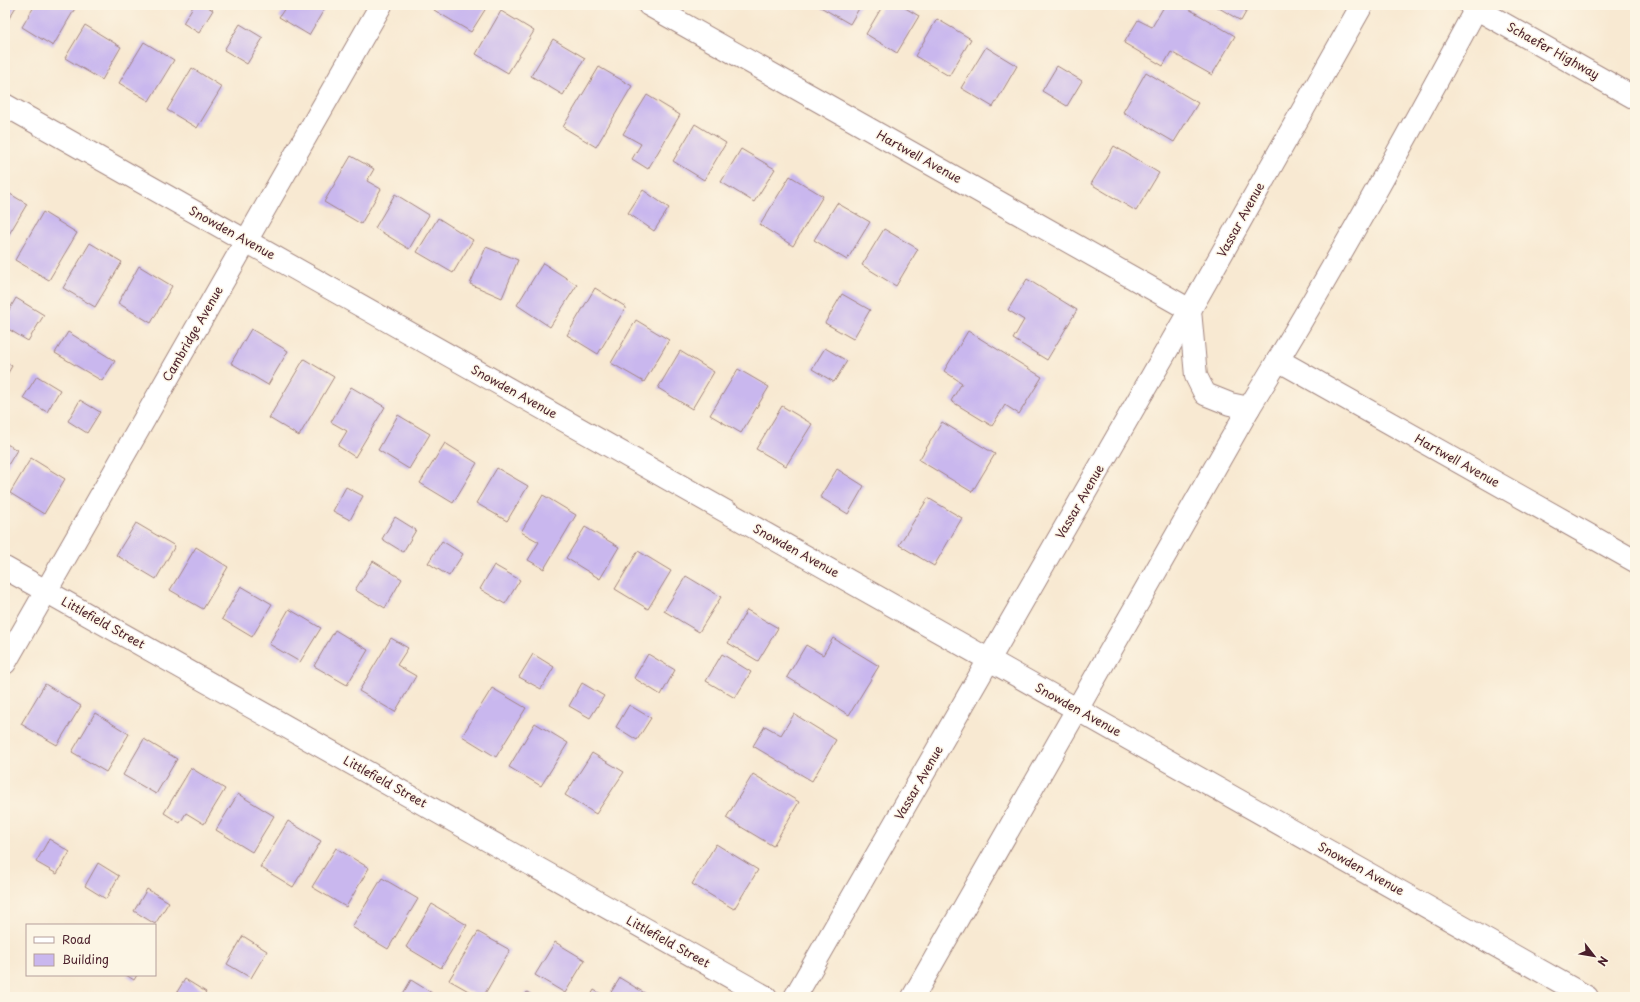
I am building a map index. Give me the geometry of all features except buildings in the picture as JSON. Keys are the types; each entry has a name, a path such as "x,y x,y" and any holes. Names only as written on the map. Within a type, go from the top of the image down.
{"street":[{"name":"Cambridge Avenue","path":"5,663 381,5"},
{"name":"Hartwell Avenue","path":"649,5 1190,310"},
{"name":"Vassar Avenue","path":"796,997 1190,310 1362,5"},
{"path":"914,997 1249,408 1422,109 1475,6"},
{"name":"Schaefer Highway","path":"1475,6 1635,98"},
{"name":"Snowden Avenue","path":"5,105 1587,997"},
{"path":"1190,310 1196,376 1205,394 1230,404 1249,408"},
{"name":"Hartwell Avenue","path":"1278,360 1635,561"},
{"name":"Littlefield Street","path":"5,568 766,997"}]}
